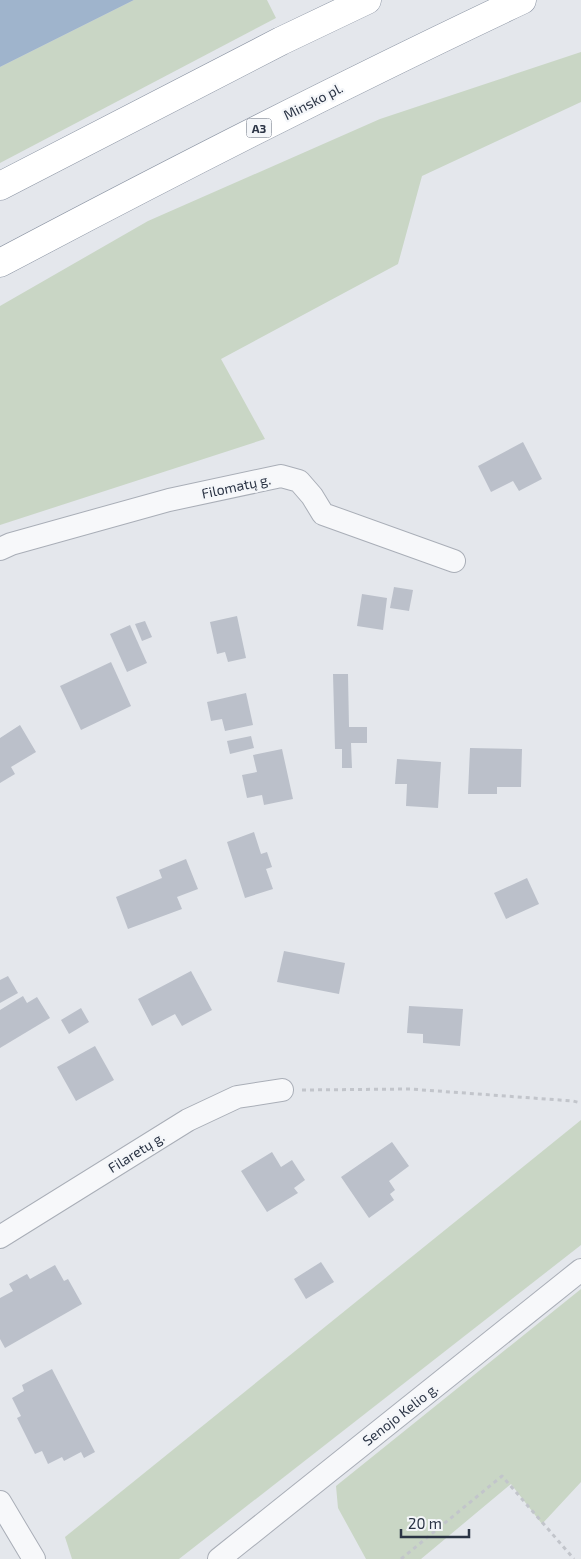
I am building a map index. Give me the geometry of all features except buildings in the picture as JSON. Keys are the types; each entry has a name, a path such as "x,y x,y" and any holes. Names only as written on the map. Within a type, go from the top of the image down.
{"highway":[{"path":"0,186 272,46 367,0"},
{"name":"Minsko pl.","path":"0,263 206,155 399,58 522,0"}],"street":[{"name":"Filomatų g.","path":"0,549 169,500 281,476 299,481 312,496 323,514 454,561"},
{"name":"Filaretų g.","path":"0,1237 188,1120 237,1097 282,1090"},
{"name":"Senojo Kelio g.","path":"219,1559 581,1270"},
{"path":"0,1502 34,1559"}],"path":[{"path":"282,1090 410,1090 581,1103"},
{"path":"401,1559 502,1476 574,1559"}],"green space":[{"path":"134,0 267,0 276,18 0,163 0,67"},
{"path":"581,52 581,102 422,176 398,264 221,359 265,439 0,525 0,306 148,221 380,119"},
{"path":"581,1120 581,1245 179,1559 72,1559 65,1537"},
{"path":"581,1289 581,1482 542,1524 511,1484 421,1559 366,1559 338,1508 336,1486"}],"water":[{"path":"0,0 134,0 0,67"}]}
